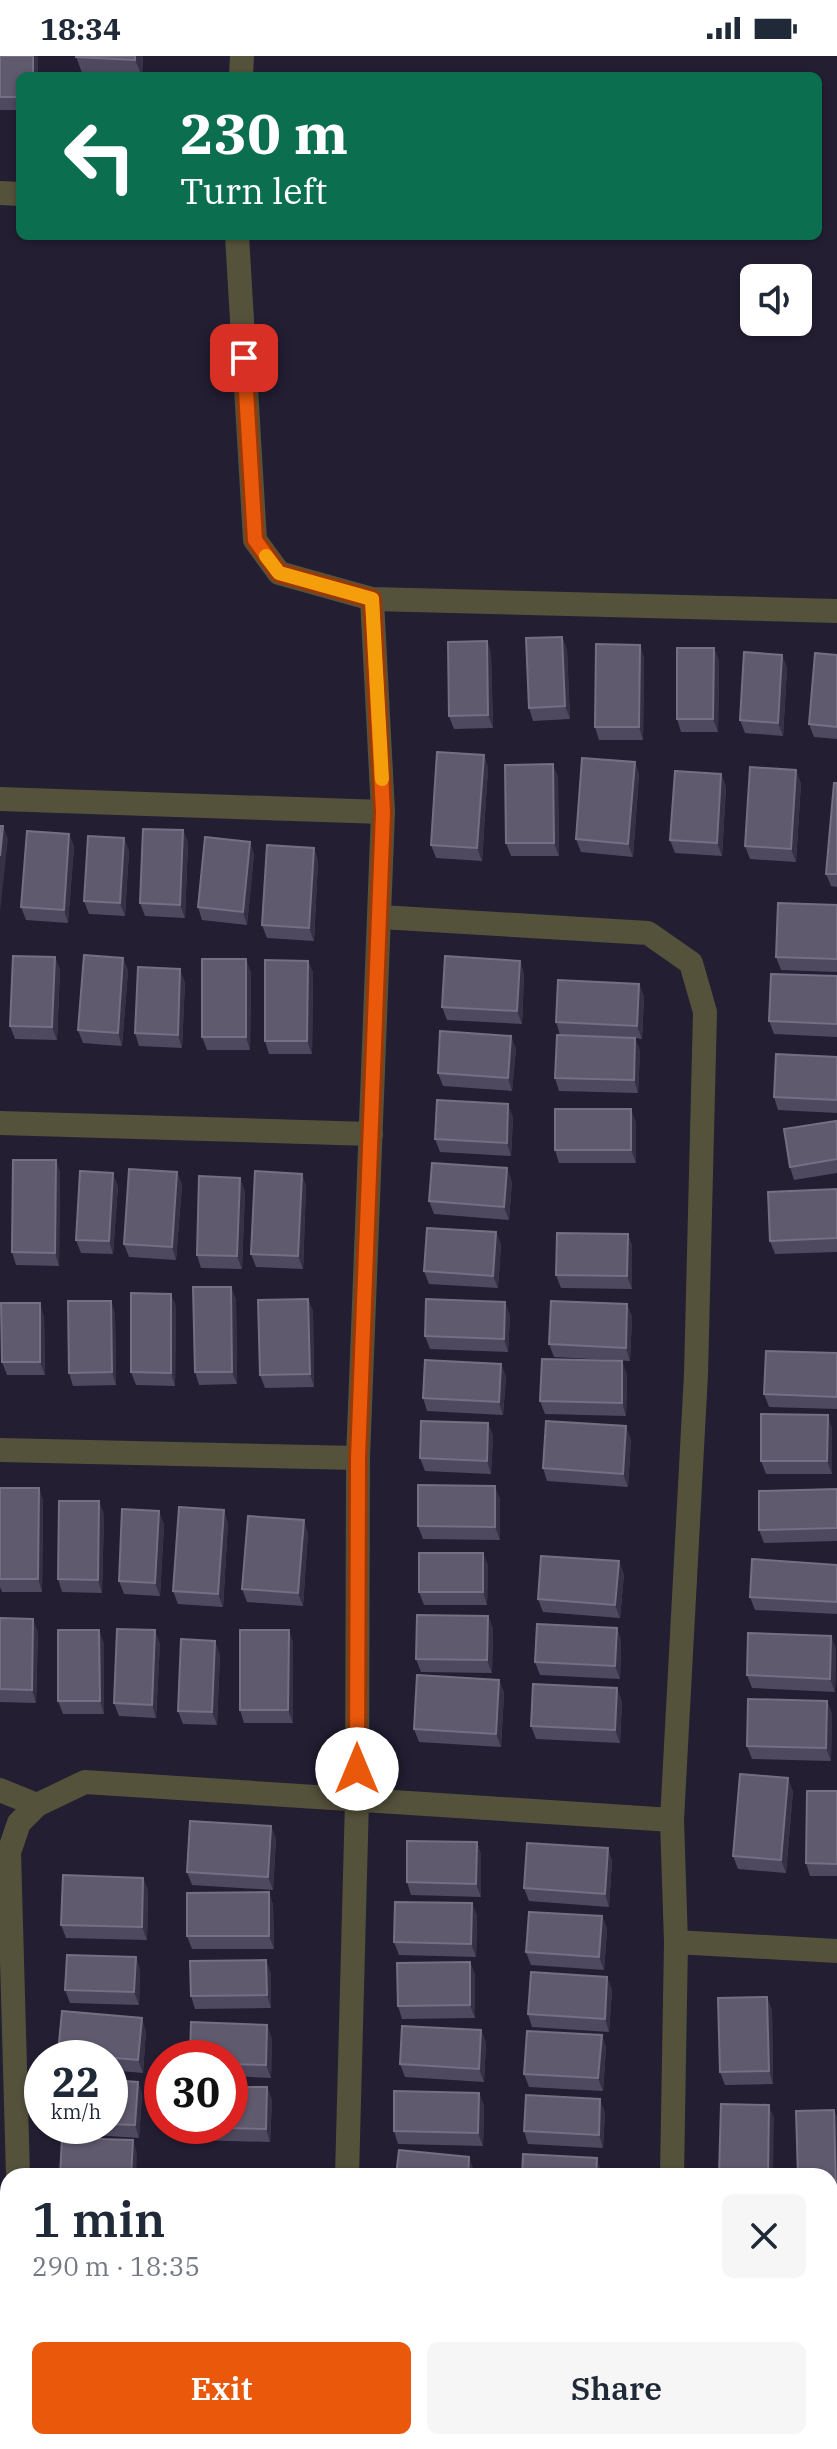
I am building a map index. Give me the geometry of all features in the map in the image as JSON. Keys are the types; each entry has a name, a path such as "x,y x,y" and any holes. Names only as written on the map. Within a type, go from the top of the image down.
{"street":[{"path":"237,240 255,540 279,573 372,599 837,611"},
{"path":"347,2168 357,1800 358,1458 383,812 372,599"},
{"path":"0,799 383,812"},
{"path":"381,917 648,933 691,963 705,1012 696,1374 672,1820 676,1942 672,2168"},
{"path":"0,1123 371,1134"},
{"path":"0,1450 358,1458"},
{"path":"18,2168 9,1852 19,1823 37,1805 85,1782 672,1820"},
{"path":"0,1790 37,1805"},
{"path":"676,1942 837,1951"}],"building":[{"path":"0,56 33,56 33,72 16,72 16,97 0,97"},
{"path":"135,56 135,60 76,57"},
{"path":"562,637 565,706 529,708 526,638"},
{"path":"487,641 488,715 449,716 448,642"},
{"path":"596,644 640,645 639,727 595,727"},
{"path":"677,648 714,648 713,719 677,719"},
{"path":"744,652 782,655 778,723 740,720"},
{"path":"815,653 837,655 837,727 809,724"},
{"path":"437,752 484,755 477,848 431,845"},
{"path":"582,758 635,762 628,844 576,839"},
{"path":"553,764 554,843 506,843 505,765"},
{"path":"750,767 796,770 791,849 745,846"},
{"path":"675,771 721,774 717,843 670,840"},
{"path":"834,783 837,783 837,874 826,874"},
{"path":"0,826 3,826 0,856"},
{"path":"143,829 183,830 180,905 140,903"},
{"path":"27,831 69,834 64,910 21,907"},
{"path":"88,836 124,838 120,903 84,901"},
{"path":"205,837 250,842 243,912 198,907"},
{"path":"267,845 314,848 309,928 262,925"},
{"path":"778,903 837,905 837,959 776,957"},
{"path":"84,955 123,958 118,1033 78,1030"},
{"path":"13,956 55,957 52,1027 10,1026"},
{"path":"445,956 520,961 517,1011 442,1007"},
{"path":"202,959 246,959 246,1037 202,1037"},
{"path":"265,960 308,961 307,1041 265,1041"},
{"path":"138,967 180,969 178,1035 135,1033"},
{"path":"771,974 837,976 837,1024 769,1021"},
{"path":"558,980 639,984 637,1026 556,1022"},
{"path":"440,1031 511,1036 508,1078 438,1073"},
{"path":"557,1035 635,1038 634,1080 555,1078"},
{"path":"776,1054 837,1057 837,1100 774,1097"},
{"path":"437,1100 508,1104 507,1143 435,1139"},
{"path":"555,1109 631,1109 631,1150 555,1150"},
{"path":"836,1121 837,1159 790,1167 784,1129"},
{"path":"13,1160 56,1160 55,1253 12,1252"},
{"path":"432,1163 507,1168 504,1207 429,1201"},
{"path":"129,1169 177,1172 172,1247 124,1244"},
{"path":"80,1171 113,1173 109,1241 76,1240"},
{"path":"255,1171 302,1174 298,1256 251,1254"},
{"path":"199,1176 240,1178 237,1256 197,1255"},
{"path":"837,1189 837,1238 770,1241 768,1192"},
{"path":"427,1228 496,1232 493,1276 424,1271"},
{"path":"557,1233 628,1234 627,1276 556,1275"},
{"path":"193,1287 231,1287 232,1372 195,1372"},
{"path":"131,1293 171,1294 171,1373 131,1372"},
{"path":"308,1299 310,1374 260,1375 258,1300"},
{"path":"426,1299 505,1302 504,1339 425,1336"},
{"path":"68,1301 111,1301 112,1372 69,1373"},
{"path":"551,1301 627,1304 626,1348 549,1344"},
{"path":"1,1303 40,1303 40,1362 2,1362"},
{"path":"766,1351 837,1353 837,1397 764,1394"},
{"path":"542,1359 622,1361 622,1403 540,1401"},
{"path":"425,1360 501,1364 499,1402 423,1398"},
{"path":"761,1414 828,1415 827,1461 761,1461"},
{"path":"421,1421 488,1423 487,1461 420,1458"},
{"path":"546,1421 626,1426 623,1474 543,1468"},
{"path":"418,1485 495,1486 495,1527 418,1526"},
{"path":"0,1488 39,1488 38,1579 0,1579"},
{"path":"837,1489 837,1528 759,1530 759,1491"},
{"path":"59,1501 99,1501 98,1580 58,1579"},
{"path":"179,1507 224,1510 218,1594 173,1591"},
{"path":"122,1509 159,1511 155,1583 119,1581"},
{"path":"248,1516 304,1520 298,1593 242,1589"},
{"path":"419,1553 483,1553 483,1592 419,1592"},
{"path":"541,1556 619,1561 615,1605 538,1599"},
{"path":"752,1559 837,1565 837,1602 750,1597"},
{"path":"417,1615 488,1616 487,1660 416,1659"},
{"path":"0,1618 33,1619 32,1690 0,1689"},
{"path":"537,1624 617,1628 615,1666 535,1662"},
{"path":"117,1629 155,1630 152,1705 114,1703"},
{"path":"58,1630 99,1630 100,1701 58,1701"},
{"path":"240,1630 289,1630 288,1710 240,1710"},
{"path":"748,1633 831,1636 830,1679 747,1675"},
{"path":"181,1639 215,1641 212,1712 178,1711"},
{"path":"417,1675 499,1680 496,1734 414,1729"},
{"path":"533,1684 617,1688 615,1730 531,1726"},
{"path":"748,1699 827,1701 826,1748 747,1746"},
{"path":"740,1774 788,1778 781,1860 733,1856"},
{"path":"807,1791 837,1791 837,1864 806,1863"},
{"path":"190,1821 271,1826 268,1877 187,1872"},
{"path":"407,1841 477,1842 476,1884 407,1882"},
{"path":"527,1843 608,1848 605,1894 524,1888"},
{"path":"63,1875 143,1878 142,1927 61,1925"},
{"path":"269,1892 269,1936 187,1936 187,1893"},
{"path":"395,1902 472,1903 471,1944 394,1942"},
{"path":"529,1912 602,1916 599,1957 526,1952"},
{"path":"67,1955 136,1957 134,1992 65,1990"},
{"path":"266,1960 267,1995 191,1996 190,1961"},
{"path":"470,1962 470,2005 398,2006 397,1963"},
{"path":"531,1972 607,1977 605,2019 528,2014"},
{"path":"767,1997 769,2071 720,2072 718,1998"},
{"path":"62,2011 142,2018 138,2060 128,2059 128,2040 59,2040"},
{"path":"191,2022 267,2025 266,2065 248,2064 248,2040 190,2040"},
{"path":"402,2026 481,2030 479,2069 400,2064"},
{"path":"527,2031 602,2035 598,2078 524,2074"},
{"path":"128,2081 138,2082 135,2125 128,2125"},
{"path":"248,2087 267,2087 266,2129 248,2129"},
{"path":"394,2091 479,2093 478,2133 394,2131"},
{"path":"526,2095 600,2099 599,2135 524,2131"},
{"path":"721,2104 769,2105 768,2168 719,2168"},
{"path":"834,2110 835,2168 798,2168 796,2111"},
{"path":"128,2140 133,2140 131,2168 60,2168 62,2144 128,2144"},
{"path":"399,2150 469,2157 468,2168 397,2168"},
{"path":"523,2154 597,2158 596,2168 522,2168"}],"slow traffic":[{"path":"266,556 279,573 372,599 382,779"}],"route":[{"path":"244,358 255,540 279,573 372,599 383,812 358,1458 357,1769"}]}
